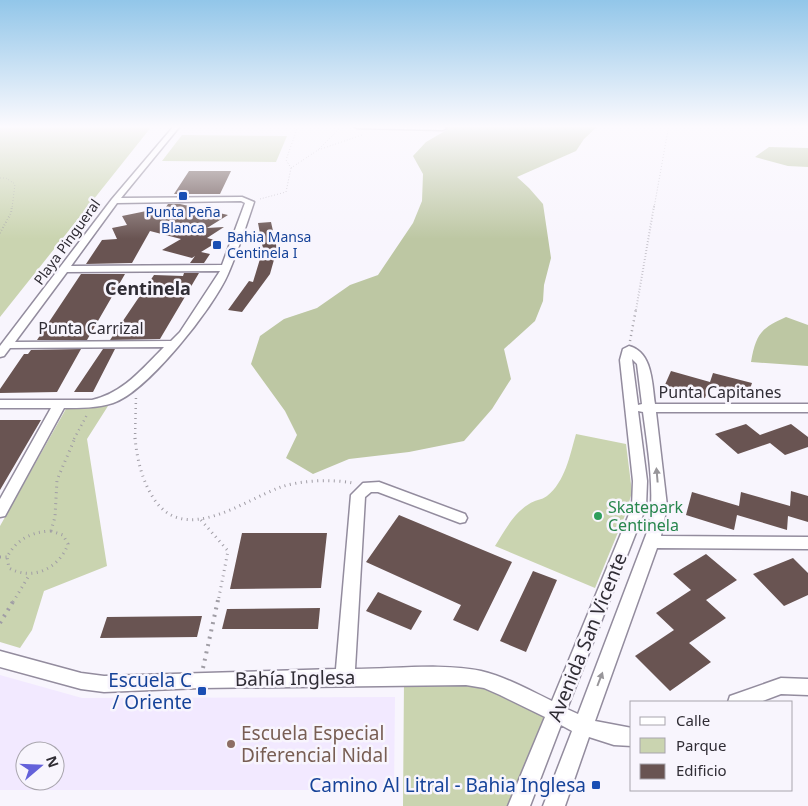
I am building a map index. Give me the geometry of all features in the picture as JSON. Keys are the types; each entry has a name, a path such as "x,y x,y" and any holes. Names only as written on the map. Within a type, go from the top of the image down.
{"street":[{"name":"Playa Pingueral","path":"3,349 115,201 146,164"},
{"path":"0,404 92,404 109,400 140,378 184,334 226,268 250,202 248,200 115,201"},
{"path":"65,269 226,268"},
{"name":"Punta Carrizal","path":"3,349 175,344"},
{"name":"Avenida San Vicente","path":"520,806 639,507 640,481 626,360 629,349 643,363 660,506 657,527 554,806"},
{"path":"0,512 59,405"},
{"name":"Punta Capitanes","path":"632,408 808,408"},
{"path":"345,677 358,495 361,491 373,486 379,487 460,518"},
{"path":"652,542 808,543"},
{"name":"Bahía Inglesa","path":"0,659 81,681 104,684 200,680 441,676 488,681 583,725 607,733 630,736"},
{"path":"740,701 781,686 808,687"}],"path":[{"path":"248,200 276,196 286,192 291,168 288,164"},
{"path":"291,168 298,164"},
{"path":"629,349 662,164"},
{"path":"0,178 6,178 15,184 11,213 0,233"},
{"path":"140,378 134,436 141,473 154,501 173,518 201,520 233,510 284,486 334,481 352,482 361,491"},
{"path":"51,531 56,522 56,486 59,473 92,404"},
{"path":"200,680 228,555 228,551 201,520"},
{"path":"51,531 58,532 66,539 67,550 57,563 39,572 30,574 14,571 7,563 8,557 10,551 20,540 36,533 51,531"},
{"path":"0,557 8,557"},
{"path":"0,623 30,574"}],"shaded area":[{"name":"Escuela Especial Diferencial Nidal","path":"0,675 82,698 395,697 394,790 65,790 65,741 15,741 15,790 0,790"}],"green space":[{"path":"0,164 122,164 0,317"},
{"path":"417,164 547,164 517,177 543,204 551,258 544,285 543,301 535,321 504,349 511,379 492,409 464,441 409,452 349,459 313,474 286,458 297,435 285,411 251,364 260,336 284,319 317,308 350,285 378,275 413,223 422,201 423,174"},
{"path":"779,164 808,164 808,167"},
{"path":"786,317 808,325 808,366 751,362 755,345 761,333"},
{"path":"108,406 87,439 107,566 44,591 32,630 20,648 0,642 0,526 67,407"},
{"path":"576,434 626,444 632,492 626,513 595,588 495,546 510,523 523,508 547,496 553,490 563,476"},
{"path":"404,681 488,684 547,712 508,806 403,806"}],"building":[{"path":"189,171 231,171 220,194 174,194"},
{"path":"168,204 180,204 228,215 207,228 224,227 207,238 219,241 201,252 210,254 204,263 190,263 195,256 192,258 162,250 181,239 150,231 132,263 86,264 102,240 117,239 112,228 127,225 122,216 166,207"},
{"path":"271,222 277,249 270,274 242,312 228,310 249,281 253,282 263,249 258,223"},
{"path":"184,273 199,273 160,339 110,340 154,275 183,276"},
{"path":"81,274 125,274 87,340 37,340"},
{"path":"81,349 57,392 0,393 0,389 24,354 28,354 31,350"},
{"path":"103,349 115,349 93,392 74,392"},
{"path":"671,371 710,382 713,373 752,383 747,398 708,388 705,398 664,387"},
{"path":"0,420 41,420 0,490"},
{"path":"746,424 760,435 791,424 808,437 808,447 785,455 770,443 738,454 715,434"},
{"path":"791,491 808,496 808,522 788,516 787,530 737,515 734,530 686,515 692,492 739,506 741,492 790,506"},
{"path":"399,515 512,562 478,631 453,620 461,605 366,562"},
{"path":"242,533 327,533 321,588 230,589"},
{"path":"706,554 737,580 706,600 726,618 689,643 711,662 670,691 635,656 674,630 656,613 691,590 673,574"},
{"path":"793,558 808,573 808,595 784,606 753,574"},
{"path":"533,571 557,580 526,652 500,641"},
{"path":"378,592 422,611 411,630 366,611"},
{"path":"320,608 318,629 222,629 227,609"},
{"path":"202,616 197,637 100,638 107,617"}],"place":[{"name":"Punta Peña Blanca","path":"183,196"},
{"name":"Bahia Mansa Centinela I","path":"217,245"},
{"name":"Skatepark Centinela","path":"598,516"},
{"name":"Escuela C / Oriente","path":"202,691"},
{"name":"Escuela Especial Diferencial Nidal","path":"231,744"},
{"name":"Camino Al Litral - Bahia Inglesa","path":"596,785"}],"district":[{"name":"Centinela","path":"148,289"}]}
